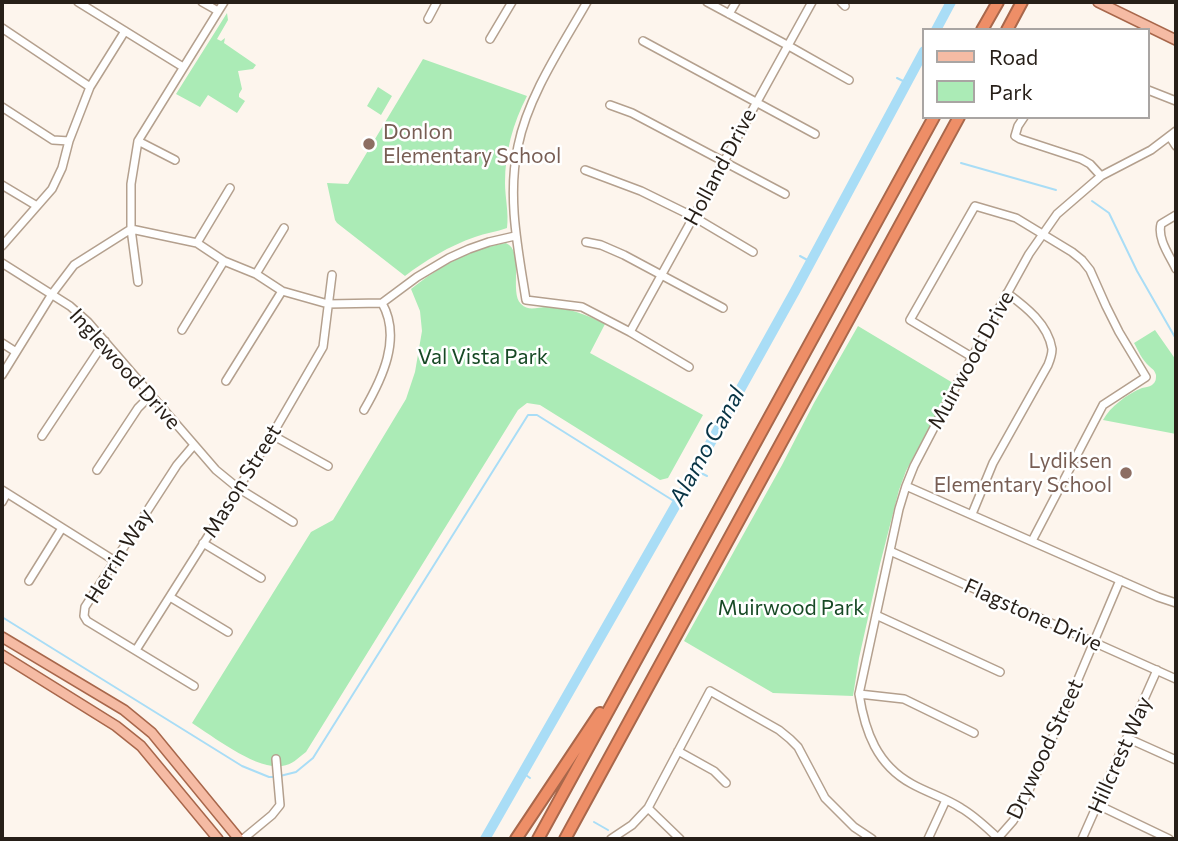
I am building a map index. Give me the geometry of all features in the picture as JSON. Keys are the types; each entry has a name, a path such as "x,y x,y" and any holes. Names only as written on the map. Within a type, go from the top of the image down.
{"highway":[{"path":"983,28 998,2"},
{"path":"1008,28 1022,2"},
{"path":"538,839 933,119"},
{"path":"565,839 958,119"},
{"path":"516,839 610,699 624,684"}],"main road":[{"path":"1098,2 1176,40"},
{"path":"2,637 124,710 152,733 241,839"},
{"path":"2,655 116,726 141,746 218,839"}],"street":[{"path":"78,2 183,67"},
{"path":"202,2 218,11"},
{"path":"138,282 131,229 131,184 138,141 224,2"},
{"path":"428,19 437,2"},
{"path":"490,39 512,2"},
{"path":"587,2 550,68 524,123 518,146 514,181 515,236 526,300 582,307 689,367"},
{"path":"707,2 849,80"},
{"path":"729,14 736,2"},
{"name":"Holland Drive","path":"630,332 811,2"},
{"path":"2,28 90,87"},
{"path":"2,246 57,181 90,87 125,31"},
{"path":"643,41 815,134"},
{"path":"1150,91 1176,101"},
{"path":"610,105 632,113 785,194"},
{"path":"2,107 53,140 69,141"},
{"path":"1023,119 1015,136 1081,159 1101,176"},
{"path":"1173,134 1176,146"},
{"name":"Muirwood Drive","path":"998,839 973,816 899,776 885,762 871,741 863,718 859,694 905,485 972,357 1042,234 1057,215 1101,176 1151,150 1173,134"},
{"path":"138,141 175,160"},
{"path":"585,170 641,191 694,216 753,252"},
{"path":"2,185 37,206"},
{"path":"197,243 230,188"},
{"path":"972,357 910,320 975,206 1016,218 1083,260 1119,332 1146,377 1103,405 1032,541"},
{"path":"1176,215 1161,224 1159,230 1176,269"},
{"path":"256,274 284,228"},
{"path":"2,375 52,294 74,265 131,229 197,243 224,261 256,274 282,291 328,304 382,303 449,258 469,248 515,236"},
{"path":"586,242 624,255 723,308"},
{"path":"182,330 224,261"},
{"name":"Inglewood Drive","path":"2,263 79,313 216,470 238,488 293,522"},
{"name":"Mason Street","path":"136,650 323,347 332,275"},
{"path":"226,381 282,291"},
{"path":"972,514 993,463 1048,365 1052,350 1043,326 1026,307 1007,293"},
{"path":"364,410 377,388 390,341 391,327 382,303"},
{"path":"42,436 105,341"},
{"path":"2,343 16,352"},
{"path":"97,470 138,408 150,395"},
{"path":"271,435 328,466"},
{"name":"Herrin Way","path":"136,650 87,621 84,616 85,607 177,465 194,445"},
{"path":"905,485 1176,603"},
{"path":"2,502 5,492 115,561"},
{"path":"29,581 62,528"},
{"path":"203,542 261,578"},
{"name":"Flagstone Drive","path":"890,551 1176,678"},
{"name":"Drywood Street","path":"998,839 1021,808 1120,580"},
{"path":"170,597 228,632"},
{"path":"876,615 1000,672"},
{"path":"136,650 194,686"},
{"name":"Hillcrest Way","path":"1082,839 1157,670"},
{"path":"611,839 632,825 648,808 709,691 790,738 798,747 825,798 854,827 872,839"},
{"path":"859,694 904,699 974,733"},
{"path":"1127,737 1176,760"},
{"path":"678,751 714,771 726,783"},
{"path":"241,839 272,815 280,805 276,759"},
{"path":"928,839 946,800"},
{"path":"1098,805 1169,839"},
{"path":"648,808 680,839"}],"green space":[{"path":"227,13 228,20 217,39 221,41 225,38 224,43 256,65 253,69 238,71 242,89 239,97 245,101 237,113 208,95 200,107 176,94"},
{"path":"423,59 527,96 514,127 506,160 507,228 456,245 405,276 337,223 327,183 348,184"},
{"path":"378,87 392,96 381,115 367,106"},
{"name":"Val Vista Park","path":"506,243 512,247 515,254 516,291 521,304 530,308 555,307 570,310 605,324 590,353 703,415 668,478 660,480 540,405 527,403 518,410 306,752 292,763 282,766 272,766 248,758 192,723 311,532 333,520 406,399 415,372 422,331 420,311 411,289 456,260"},
{"name":"Muirwood Park","path":"858,326 953,383 906,471 899,490 859,658 853,696 773,693 684,641"},
{"path":"1155,330 1176,360 1176,434 1103,420 1125,397 1155,382 1155,372 1144,361 1134,343"}],"waterway":[{"name":"Alamo Canal","path":"937,28 951,2"},
{"name":"Alamo Canal","path":"485,839 677,503 922,55"},
{"path":"897,78 907,83"},
{"path":"961,163 1056,190"},
{"path":"1092,201 1109,213 1137,271 1176,339"},
{"path":"800,256 811,262"},
{"path":"280,776 296,772 313,758 528,415 537,415 677,503"},
{"path":"695,470 707,476"},
{"path":"2,617 242,766 275,777"},
{"path":"523,773 530,778"},
{"path":"594,822 608,830"}],"place":[{"name":"Donlon Elementary School","path":"369,144"},
{"name":"Lydiksen Elementary School","path":"1126,473"}]}
